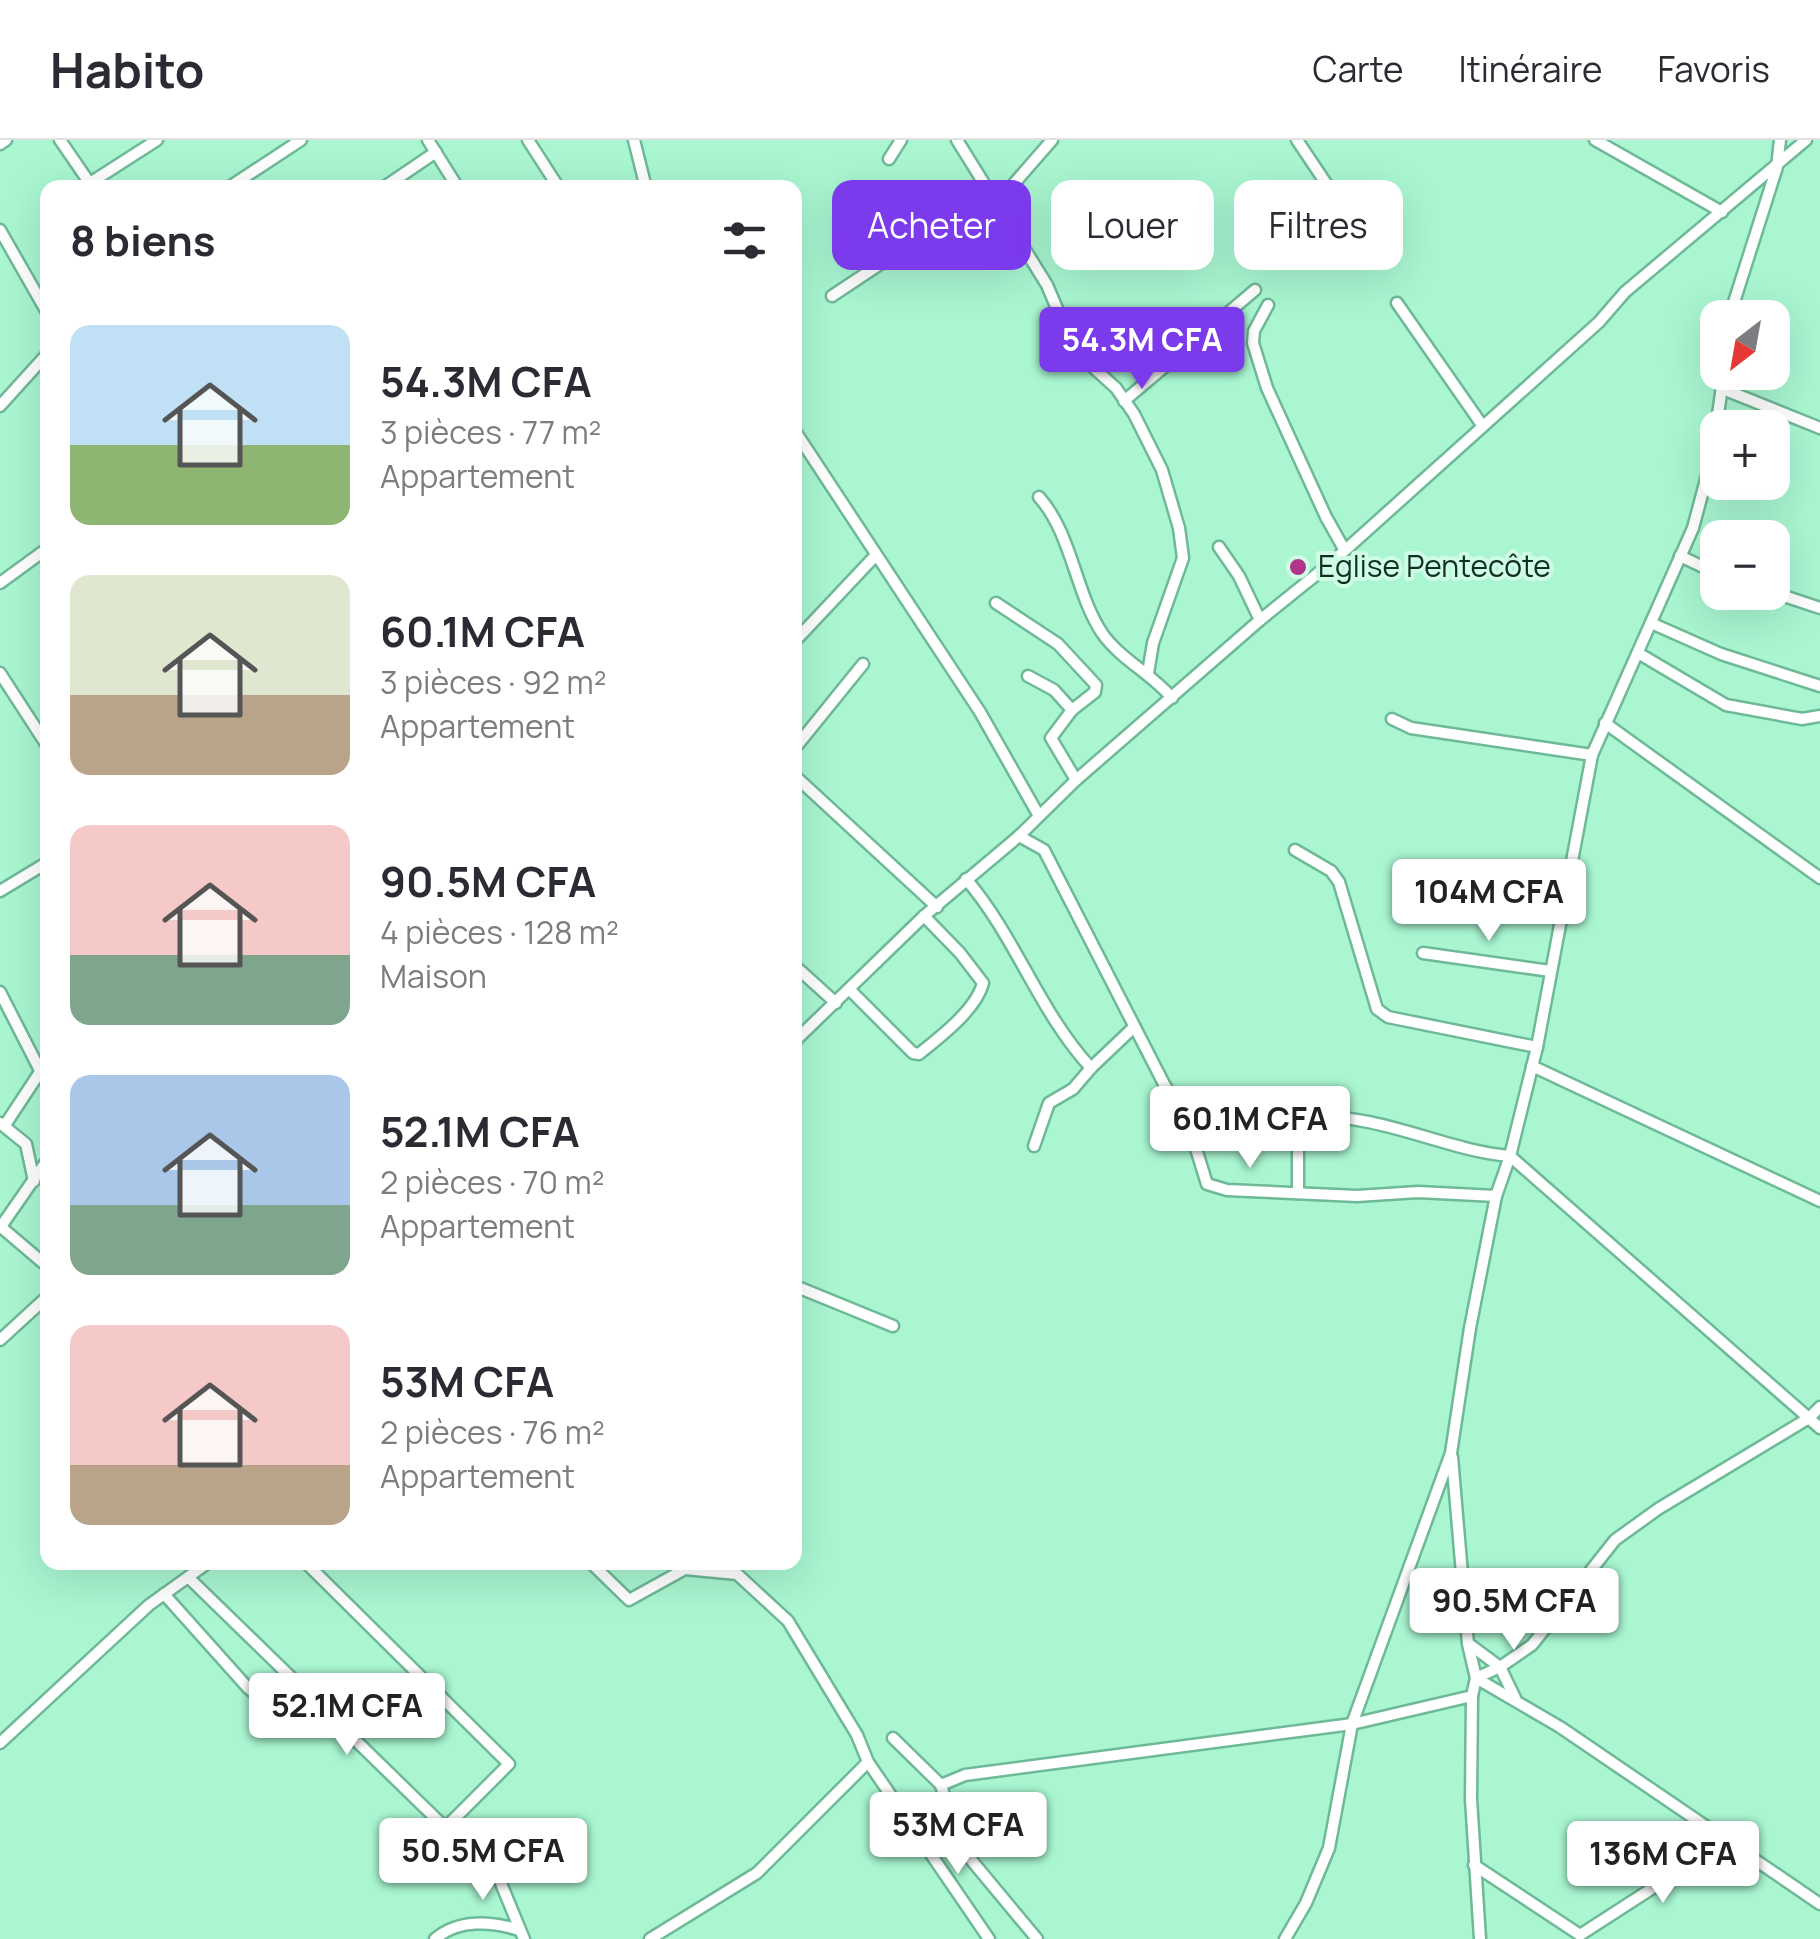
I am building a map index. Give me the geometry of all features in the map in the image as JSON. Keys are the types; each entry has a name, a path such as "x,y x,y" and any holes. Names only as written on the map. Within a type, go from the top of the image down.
{"street":[{"path":"0,144 6,140"},
{"path":"60,140 88,180"},
{"path":"99,180 157,140"},
{"path":"240,180 302,140"},
{"path":"428,140 453,180"},
{"path":"528,140 553,180"},
{"path":"634,140 644,180"},
{"path":"888,159 901,140"},
{"path":"957,140 983,180"},
{"path":"1017,180 1052,140"},
{"path":"1297,140 1324,180"},
{"path":"1595,140 1722,212"},
{"path":"1735,300 1777,166 1780,140"},
{"path":"802,1035 924,916 1019,836 1076,780 1344,549 1599,322 1625,292 1806,140"},
{"path":"395,180 436,152"},
{"path":"0,230 40,300"},
{"path":"1031,258 1075,351 1116,388 1162,470 1179,528 1183,558 1153,643 1148,672"},
{"path":"832,296 871,270"},
{"path":"1124,401 1254,290"},
{"path":"1397,304 1482,426"},
{"path":"1268,305 1254,331 1253,343 1268,388 1344,549"},
{"path":"0,406 40,362"},
{"path":"1285,1939 1306,1904 1329,1848 1352,1724 1451,1452 1496,1196 1532,1066 1592,754 1693,528 1712,457 1723,390"},
{"path":"1725,390 1820,428"},
{"path":"802,442 980,712 1036,819 1040,845 1134,1027 1178,1102 1207,1184 1227,1190 1298,1193 1496,1196"},
{"path":"1039,497 1054,518 1084,599 1104,636 1148,672 1172,698"},
{"path":"1219,546 1260,620"},
{"path":"0,584 40,554"},
{"path":"802,634 876,556"},
{"path":"1680,556 1700,565"},
{"path":"1790,598 1820,608"},
{"path":"996,603 1045,634 1088,674 1095,692 1072,710 1055,732 1052,743 1076,780"},
{"path":"1651,623 1721,654 1820,686"},
{"path":"1638,653 1726,705 1802,719 1820,716"},
{"path":"802,739 862,664"},
{"path":"0,673 40,735"},
{"path":"1028,676 1054,690 1072,710"},
{"path":"1392,719 1411,728 1592,754"},
{"path":"1605,724 1820,878"},
{"path":"802,782 937,907"},
{"path":"1019,836 1040,845"},
{"path":"1295,850 1331,870 1339,882 1377,1009 1388,1017 1536,1047"},
{"path":"0,891 40,867"},
{"path":"966,879 1009,938 1046,1010 1091,1068"},
{"path":"1462,885 1563,900"},
{"path":"849,989 913,1053 919,1054 936,1040 975,1000 982,983 960,952 924,916"},
{"path":"1423,953 1550,971"},
{"path":"802,972 836,1003"},
{"path":"0,992 40,1072 2,1124 26,1144 34,1181"},
{"path":"1034,1146 1048,1103 1073,1089 1134,1027"},
{"path":"1532,1066 1820,1200"},
{"path":"1178,1102 1204,1110 1225,1105 1260,1122 1322,1116 1346,1118 1411,1132 1453,1148 1510,1156 1820,1428"},
{"path":"1298,1120 1298,1193"},
{"path":"40,1172 0,1227 40,1260"},
{"path":"802,1289 893,1326"},
{"path":"0,1340 40,1303"},
{"path":"1476,1678 1532,1645 1615,1540 1658,1509 1809,1418 1820,1407"},
{"path":"1451,1452 1468,1644 1476,1678 1472,1696 1474,1865 1480,1939"},
{"path":"0,1743 164,1594 198,1570"},
{"path":"312,1570 509,1764 448,1826"},
{"path":"598,1570 630,1600 683,1570"},
{"path":"695,1570 737,1574 788,1622 857,1735 868,1762 989,1939"},
{"path":"189,1578 448,1826 500,1881 521,1934"},
{"path":"164,1594 248,1688 278,1713"},
{"path":"1468,1644 1500,1667 1516,1699"},
{"path":"1476,1678 1516,1699 1820,1904"},
{"path":"941,1785 965,1774 1352,1724 1472,1696"},
{"path":"894,1738 941,1785 958,1844 1037,1939"},
{"path":"650,1939 758,1873 868,1762"},
{"path":"1474,1865 1580,1934 1662,1882 1722,1836"},
{"path":"435,1939 446,1930 473,1924 501,1924 521,1934"}],"place":[{"name":"Eglise Pentecôte","path":"1298,567"}]}
